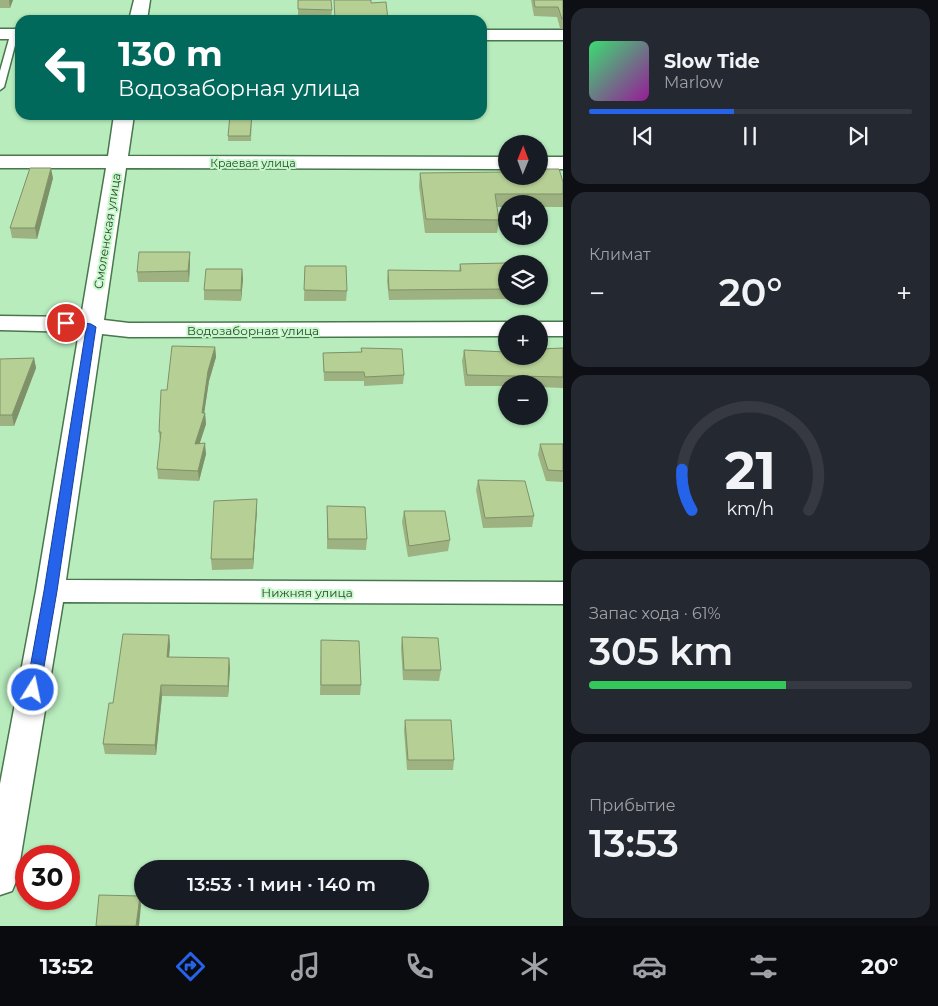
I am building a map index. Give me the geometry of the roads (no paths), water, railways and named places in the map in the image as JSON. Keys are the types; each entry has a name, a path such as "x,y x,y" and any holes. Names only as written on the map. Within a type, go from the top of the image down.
{"street":[{"path":"139,15 142,0"},
{"path":"487,35 563,35"},
{"name":"Смоленская улица","path":"2,857 50,591 123,120"},
{"name":"Краевая улица","path":"0,162 498,163"},
{"path":"548,163 563,163"},
{"name":"Водозаборная улица","path":"0,323 66,323 129,330 498,329"},
{"path":"548,329 563,328"},
{"name":"Нижняя улица","path":"50,591 563,593"}],"lane":[{"path":"0,87 11,34"}]}
